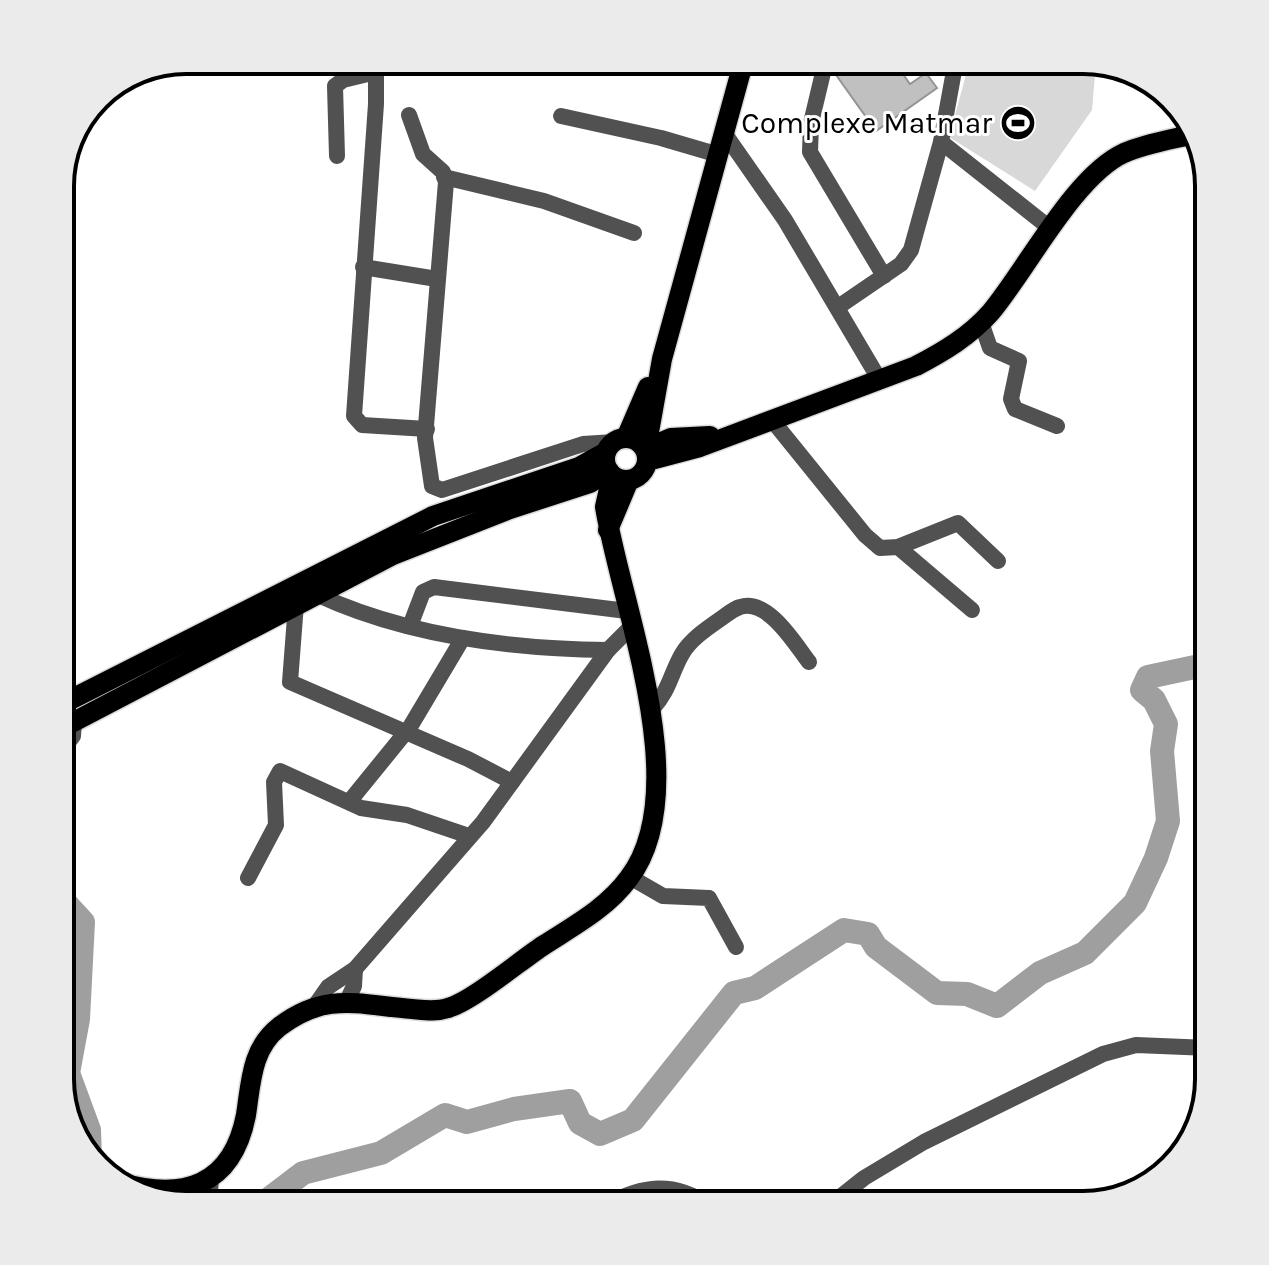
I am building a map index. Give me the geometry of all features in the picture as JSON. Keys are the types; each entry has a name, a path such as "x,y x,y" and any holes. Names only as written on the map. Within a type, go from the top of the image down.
{"main road":[{"path":"185,1191 211,1179 229,1159 240,1137 261,1048 277,1028 314,1007 347,1001 434,1010 462,1003 604,905 630,877 646,845 657,759 653,708 608,530 605,507 625,457 649,432 662,359 740,74"},
{"path":"292,596 316,594 541,489 579,467 625,457 671,438 730,434 916,366 950,348 981,322 1084,187 1122,153 1183,137"},
{"path":"74,700 139,675 292,596 433,516 541,489"},
{"path":"74,720 139,675"}],"street":[{"path":"337,156 335,86 357,74"},
{"path":"375,74 355,421 362,425 427,429"},
{"path":"823,74 811,123 810,152 884,276"},
{"path":"838,307 901,264 911,250 941,142 953,74"},
{"path":"409,115 423,154 444,177 544,201 634,233"},
{"path":"561,116 719,155"},
{"path":"725,134 785,220 879,379"},
{"path":"941,142 1051,229"},
{"path":"444,177 425,457 432,486 439,490 583,444 625,457"},
{"path":"363,267 437,279"},
{"path":"981,322 990,348 1019,361 1011,399 1015,409 1057,426"},
{"path":"772,420 865,535 884,550 954,523 962,524 998,561"},
{"path":"898,547 972,610"},
{"path":"314,1007 328,987 355,969 469,836 512,782 630,618 434,587 423,592 410,626"},
{"path":"316,594 379,619 463,638 547,649 608,650"},
{"path":"292,596 289,681 512,782"},
{"path":"653,708 667,692 683,651 713,624 741,606 756,606 787,632 809,662"},
{"path":"349,802 405,733 463,638"},
{"path":"248,878 276,825 277,773 285,772 361,808 407,815 469,836"},
{"path":"630,877 663,896 709,898 736,947"},
{"path":"347,1001 354,986 355,969"},
{"path":"848,1191 924,1142 1103,1054 1136,1045 1195,1047"},
{"path":"210,1191 211,1179"},
{"path":"641,1191 661,1187 682,1191"}],"shaded area":[{"name":"Complexe Matmar","path":"966,74 1095,75 1092,110 1035,191 949,137"}],"building":[{"path":"835,74 903,74 910,84 927,74 937,88 876,131"}],"waterway":[{"path":"279,1191 303,1173 381,1153 445,1115 467,1122 514,1109 570,1101 580,1123 600,1134 633,1120 734,993 755,988 844,930 868,934 876,947 937,993 967,994 997,1006 1040,973 1085,953 1135,903 1156,858 1168,821 1162,751 1166,724 1154,700 1142,690 1148,677 1195,667"},
{"path":"74,912 83,922 74,1041"},
{"path":"75,1093 89,1134"}],"place":[{"name":"Complexe Matmar","path":"1018,123"}]}
